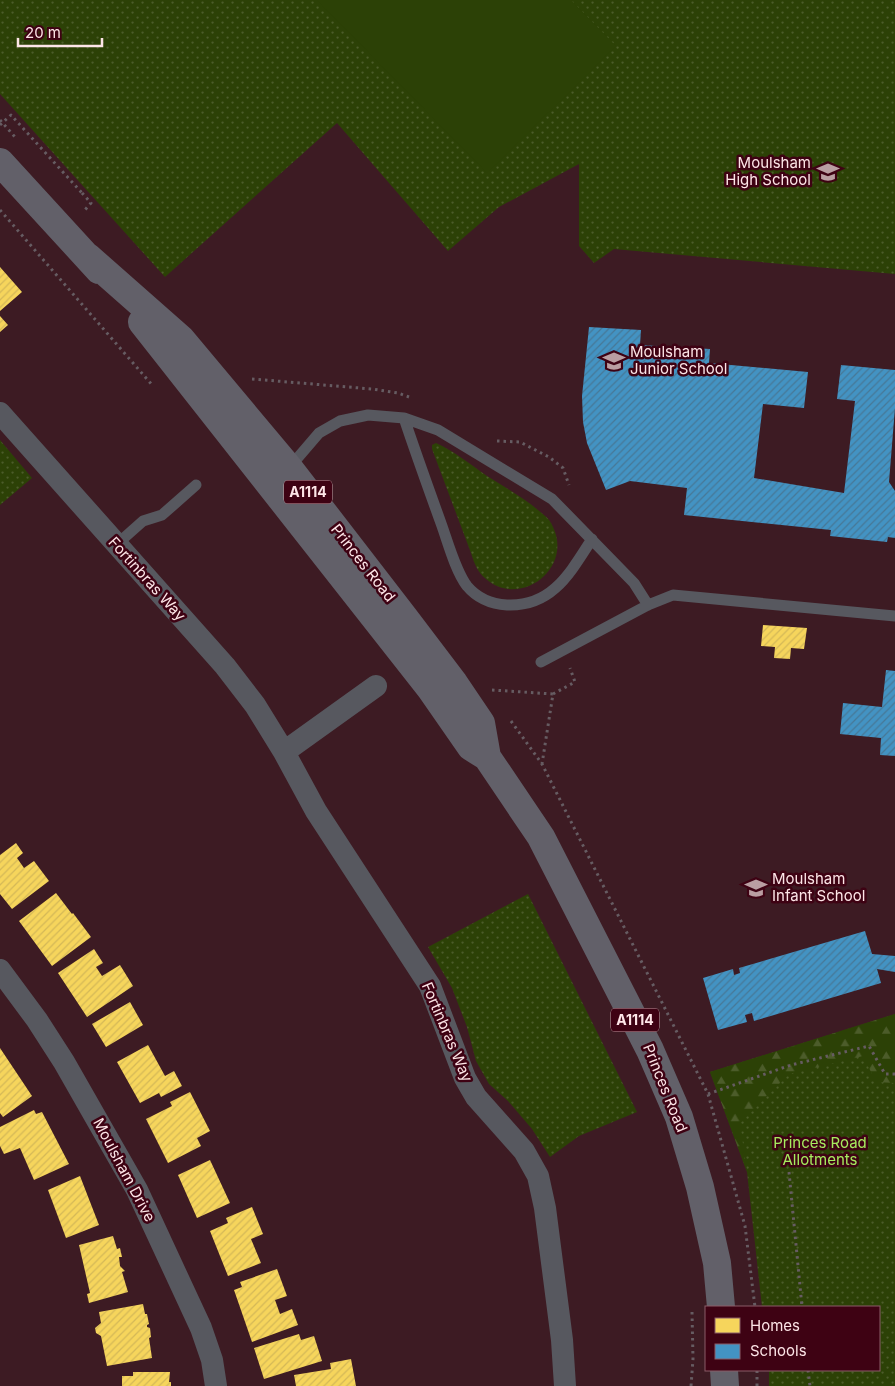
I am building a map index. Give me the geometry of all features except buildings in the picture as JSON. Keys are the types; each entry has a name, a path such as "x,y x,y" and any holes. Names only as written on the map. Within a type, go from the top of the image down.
{"main road":[{"name":"Princes Road","path":"0,162 88,257 172,359 417,672 471,747 487,756"},
{"name":"Princes Road","path":"88,257 181,339 289,468 404,617 481,723 487,756 541,837 650,1050 679,1117 700,1187 717,1263 721,1306"},
{"path":"724,1371 725,1386"}],"street":[{"name":"Fortinbras Way","path":"0,413 225,666 255,705 284,752 316,811 430,986 465,1078 476,1097 524,1152 538,1176 545,1208 562,1340 565,1386"},
{"path":"284,752 376,686"},
{"name":"Moulsham Drive","path":"0,970 38,1020 137,1190 202,1328 212,1360 216,1386"}],"lane":[{"path":"289,468 319,433 340,421 368,415 404,418 438,430 552,499 634,583 648,604"},
{"path":"404,418 454,559 467,585 484,600 500,605 536,602 564,580 592,539"},
{"path":"116,545 143,521 162,515 196,485"},
{"path":"541,662 648,604 673,595 895,616"}],"path":[{"path":"0,125 11,115 91,203 82,212"},
{"path":"488,690 553,694 575,682 564,649"},
{"path":"542,764 553,694"},
{"path":"708,1094 791,1065 869,1046 884,1074 895,1074"},
{"path":"790,1172 802,1306"},
{"path":"691,1386 693,1359 692,1306"},
{"path":"757,1371 757,1386"},
{"path":"808,1371 810,1386"}],"green space":[{"path":"0,0 895,0 895,274 614,249 594,263 579,246 579,164 499,207 448,251 337,123 165,277 0,94"},
{"path":"317,0 571,0 616,46 487,173"},
{"path":"0,440 32,478 0,505"},
{"path":"436,443 524,499 549,520 557,542 556,557 550,569 540,580 528,587 514,589 500,587 481,574 473,560 432,449 432,445"},
{"path":"528,894 637,1112 579,1136 550,1157 532,1129 508,1101 489,1084 476,1061 467,1027 452,988 428,947"},
{"name":"Princes Road Allotments","path":"895,1014 895,1386 769,1386 769,1371 880,1371 880,1306 762,1306 747,1172 710,1072"},
{"path":"895,1014 895,1083 876,1082 863,1056 789,1074 740,1123 747,1172 710,1072"}],"place":[{"name":"Moulsham High School","path":"828,172"},
{"name":"Moulsham Junior School","path":"614,361"},
{"name":"Moulsham Infant School","path":"756,888"}]}
